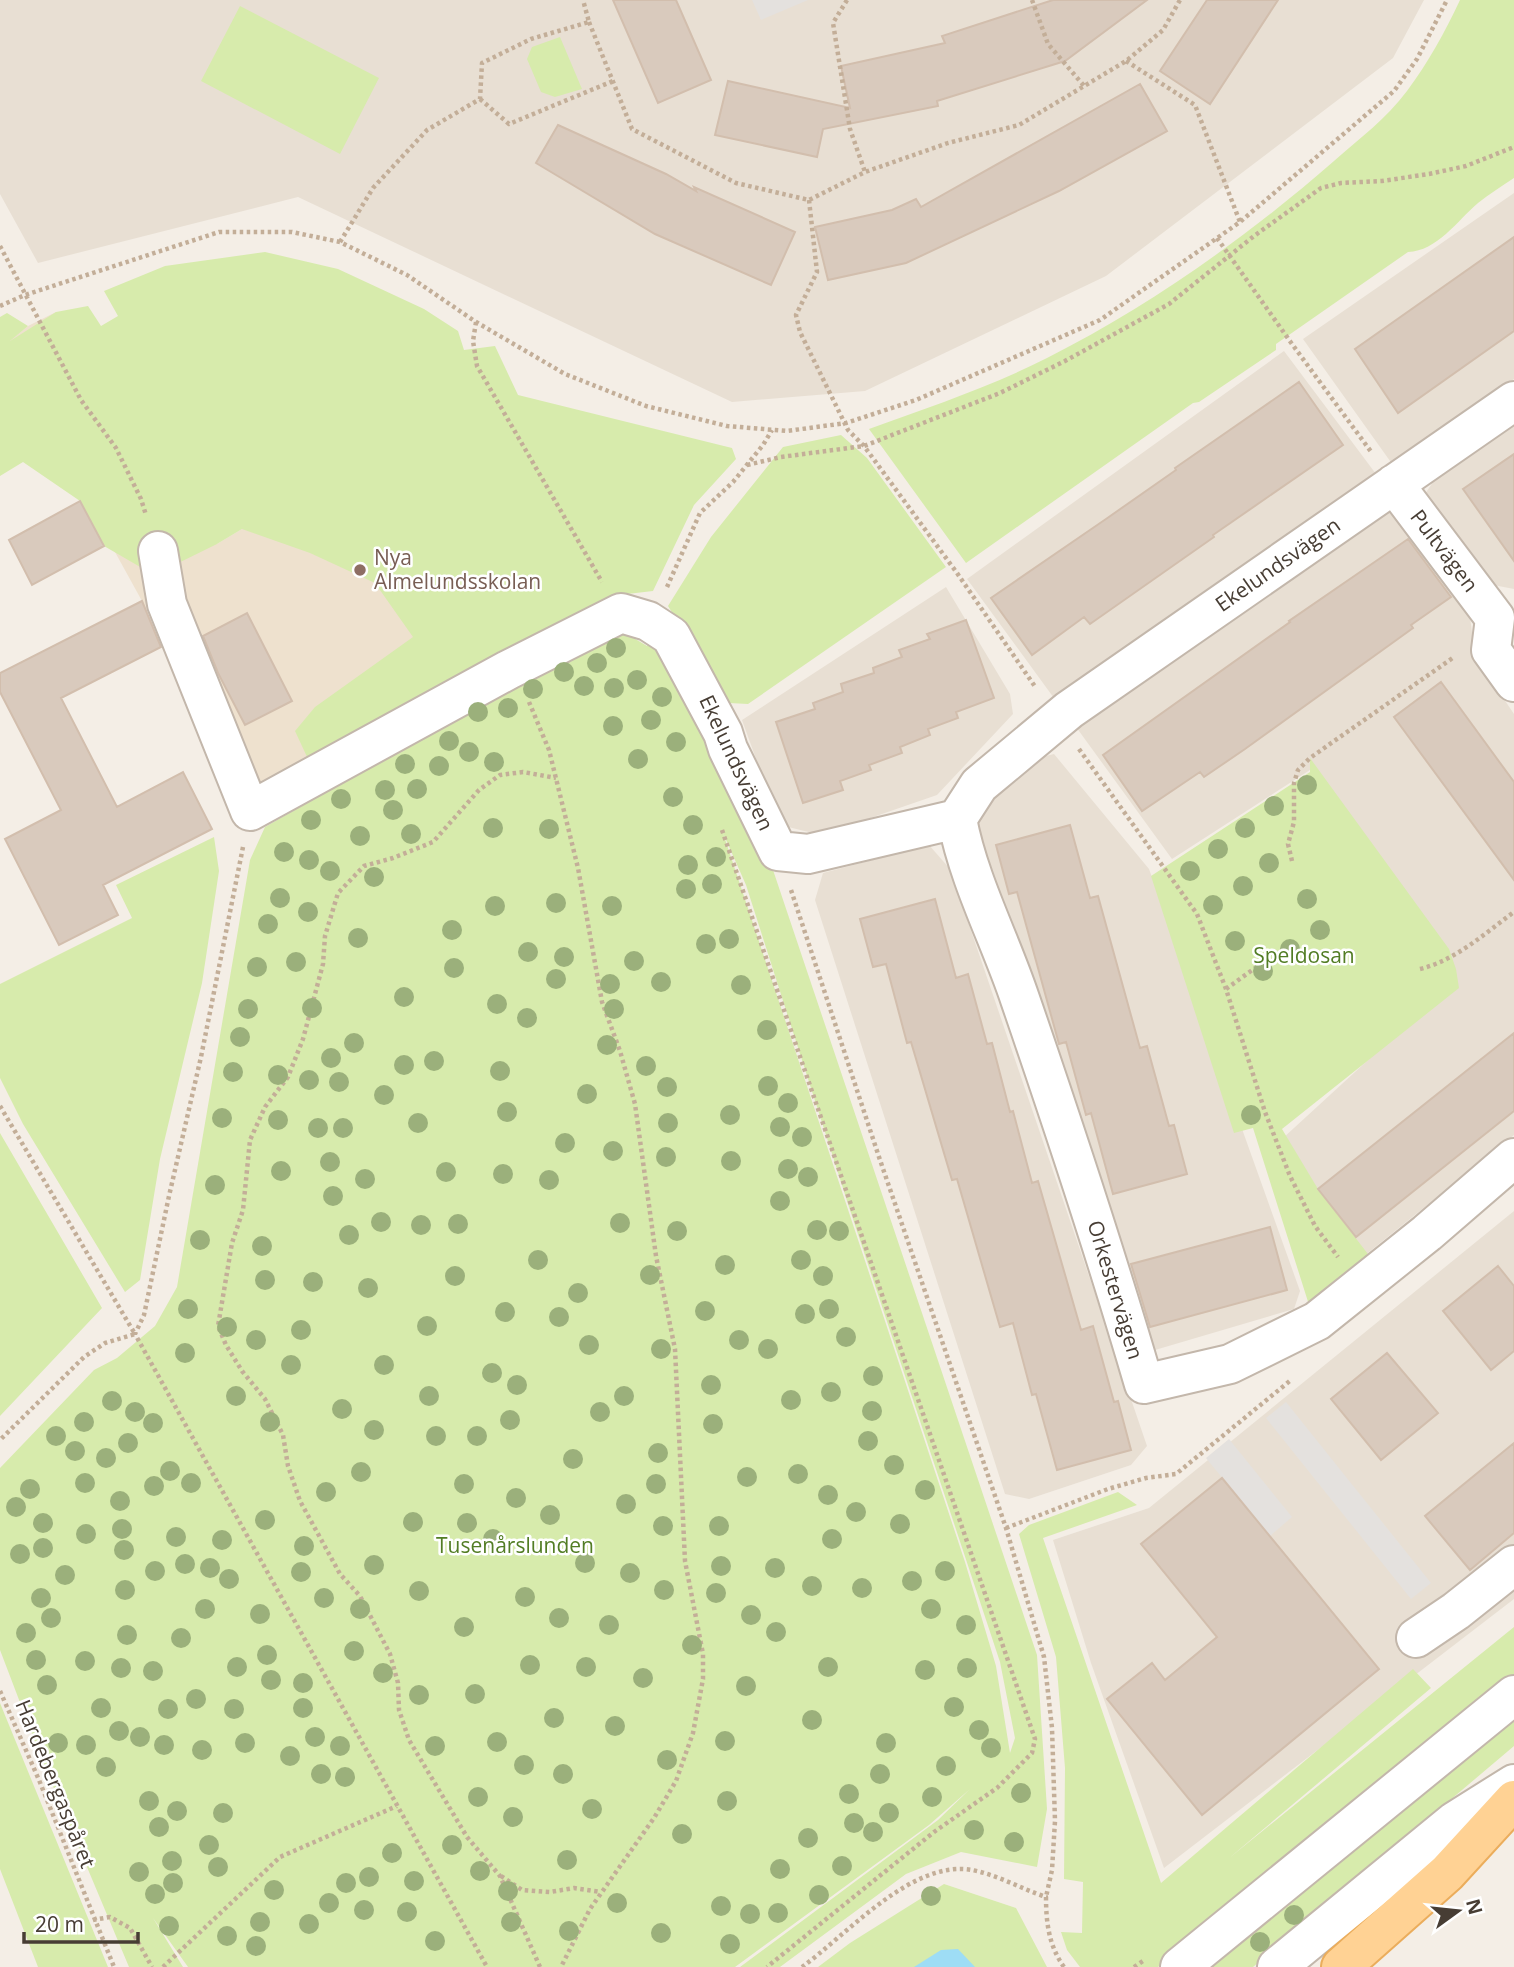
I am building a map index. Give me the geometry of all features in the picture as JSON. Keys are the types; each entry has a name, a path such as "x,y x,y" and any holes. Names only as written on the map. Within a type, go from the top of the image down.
{"main road":[{"path":"1341,1967 1447,1873 1514,1800"}],"street":[{"name":"Ekelundsvägen","path":"635,617 671,636 692,672 778,851 808,854 842,848 957,819 979,785 1058,719 1514,401"},
{"name":"Pultvägen","path":"1394,484 1499,616"},
{"path":"158,551 167,604 250,811 508,670 635,617"},
{"path":"1499,616 1491,650 1514,682"},
{"name":"Orkestervägen","path":"957,819 963,851 1018,992 1080,1172 1143,1384 1230,1364 1317,1321 1514,1158"},
{"path":"1416,1638 1456,1611 1514,1565"},
{"path":"1180,1967 1514,1695"},
{"path":"1277,1967 1455,1821 1514,1784"}],"path":[{"path":"583,0 589,22 632,129 736,183 809,200 865,172 948,143 1019,125 1126,61 1163,30 1180,0"},
{"path":"847,0 832,23 850,129 865,172"},
{"path":"1032,0 1048,44 1086,87"},
{"path":"0,306 25,295 219,232 292,232 340,242 407,275 476,322 565,374 646,406 727,426 772,430 787,431 846,423 916,400 1100,320 1240,222 1394,91 1417,59 1447,0"},
{"path":"480,99 482,63 531,38 589,22"},
{"path":"1126,61 1195,105 1240,222"},
{"path":"480,99 509,124 613,82"},
{"path":"340,242 373,187 427,130 480,99"},
{"path":"746,466 782,457 864,446 1000,393 1169,304 1254,236 1321,188 1341,183 1382,181 1429,174 1466,166 1514,147"},
{"path":"809,200 817,272 796,315 800,332 848,430 864,446 957,573 1197,914 1226,989 1265,1112 1290,1176 1315,1226 1359,1287"},
{"path":"1217,237 1394,484"},
{"path":"0,246 81,400 116,448 141,499 158,551"},
{"path":"476,322 474,341 477,366 579,546 635,617 671,580 700,513 733,482 772,430"},
{"path":"1292,861 1288,844 1294,822 1294,783 1298,770 1310,758 1467,649 1470,626 1499,616"},
{"path":"508,670 534,709 549,750 578,868 602,1002 635,1104 656,1256 675,1349 685,1561 703,1654 703,1679 694,1733 676,1781 654,1818 590,1909 561,1967"},
{"path":"540,1967 500,1876 467,1837 409,1740 399,1710 398,1683 390,1654 360,1596 341,1574 300,1502 288,1466 283,1434 265,1399 242,1371 226,1345 218,1326 232,1243 243,1210 250,1140 265,1107 288,1077 303,1039 323,964 325,936 338,893 365,866 433,842 479,790 500,775 523,772 556,778"},
{"path":"0,1440 84,1357 105,1343 135,1334 144,1315 201,1057 250,811"},
{"path":"719,824 1035,1739 1032,1752 997,1788 934,1832 766,1967"},
{"path":"778,851 1006,1528 1044,1657 1052,1728 1055,1821 1052,1870 1046,1897 1046,1924 1057,1957 1064,1967"},
{"path":"1420,969 1438,964 1465,949 1514,912"},
{"path":"1226,989 1255,968"},
{"path":"0,1106 135,1334 487,1967"},
{"name":"Hardebergaspåret","path":"0,1691 114,1967"},
{"path":"163,1967 280,1857 397,1806"},
{"path":"802,1967 877,1906 915,1881 937,1872 961,1869 981,1872 1046,1897"},
{"path":"500,1876 522,1890 550,1892 574,1888 601,1892"},
{"path":"93,1920 110,1917 130,1928 152,1967"}],"shaded area":[{"path":"0,0 1424,0 1393,58 1106,276 865,391 732,402 298,197 38,263 0,194"},
{"path":"752,0 808,0 761,20"},
{"path":"1514,193 1514,379 1395,468 1303,339"},
{"name":"Nya Almelundsskolan","path":"56,312 73,342 217,544 486,382 610,596 244,794 142,601 2,347 28,326"},
{"path":"1284,351 1376,474 1059,705 967,579"},
{"path":"1514,415 1514,589 1478,582 1425,494 1447,461"},
{"path":"1394,501 1468,601 1475,656 1514,714 1514,1135 1364,1256 1282,1139 1452,983 1313,768 1172,859 1071,720"},
{"path":"946,587 1010,694 1013,714 937,795 821,835 780,825 742,720"},
{"path":"1054,754 1149,869 1300,1291 1294,1309 1155,1350 1139,1337 977,837 975,811 1034,759"},
{"path":"929,845 950,869 1147,1446 1131,1465 1029,1499 1005,1494 815,900 823,873"},
{"path":"1514,1211 1514,1599 1164,1868 1091,1663 1053,1540 1149,1508"},
{"path":"1286,1402 1431,1583 1411,1599 1266,1418"},
{"path":"1229,1439 1292,1517 1270,1536 1206,1458"}],"green space":[{"path":"1460,0 1514,0 1514,178 1478,203 1437,241 1408,252 1276,344 1276,350 1199,402 1193,403 966,563 869,429 981,387 1047,358 1160,293 1232,243 1301,189 1391,110 1429,58"},
{"path":"240,6 379,78 340,154 201,81"},
{"path":"560,37 582,89 555,97 541,92 527,59 532,47"},
{"path":"265,252 338,269 424,309 458,331 464,350 495,346 518,395 732,448 736,459 694,505 653,591 610,596 308,759 295,731 315,707 413,637 375,583 310,553 242,529 154,575 104,546 80,501 23,462 0,476 0,317 7,313 28,326 10,341 56,312 88,306 101,326 118,316 104,291 165,266"},
{"path":"841,435 867,458 946,567 748,704 729,703 668,606 711,537 783,447"},
{"name":"Tusenårslunden","path":"627,634 647,646 654,634 772,867 1037,1655 1047,1809 1037,1867 961,1852 906,1874 780,1967 740,1967 938,1820 970,1789 929,1825 735,1967 188,1967 153,1918 183,1967 129,1967 42,1760 0,1650 0,1468 94,1370 117,1358 155,1326 177,1287 250,860 265,827 590,641","holes":["723,833 746,885 849,1207 1000,1662 1015,1738 1010,1753 996,1666 965,1562"]},
{"name":"Speldosan","path":"1310,758 1449,949 1459,988 1282,1129 1318,1189 1371,1258 1310,1308 1253,1128 1234,1133 1151,876 1310,772"},
{"path":"214,837 219,871 202,983 160,1159 140,1280 125,1292 23,1124 0,1078 0,984 132,918 116,885"},
{"path":"0,1133 102,1308 0,1416"},
{"path":"1118,1492 1137,1505 1043,1538 1161,1883 1413,1669 1431,1688 1228,1859 1514,1627 1514,1676 1158,1967 1080,1967 1067,1950 1061,1932 1082,1933 1083,1882 1064,1879 1065,1768 1056,1657 1019,1534 1029,1525"},
{"path":"0,1703 108,1967 38,1967 0,1869"},
{"path":"1514,1711 1514,1746 1253,1967 1202,1967"},
{"path":"944,1884 1016,1908 1047,1967 818,1967 850,1943"}],"water":[{"path":"958,1949 975,1967 914,1967 941,1950"}],"building":[{"path":"613,0 676,0 711,80 658,103"},
{"path":"1053,0 1147,0 1065,61 937,101 938,106 823,129 817,157 715,135 728,81 850,108 841,66 945,43 942,36"},
{"path":"1207,0 1278,0 1210,104 1160,71"},
{"path":"1140,84 1167,131 1059,191 906,263 828,280 815,227 892,210 916,199 921,207"},
{"path":"558,125 666,174 696,191 694,187 795,232 771,285 655,234 536,163"},
{"path":"1514,237 1514,331 1398,413 1355,349"},
{"path":"1299,382 1343,445 1090,624 1084,617 1032,655 991,598"},
{"path":"1514,454 1514,561 1463,489"},
{"path":"80,501 104,546 32,585 9,540"},
{"path":"1408,539 1451,597 1411,625 1413,628 1245,749 1204,777 1200,772 1142,811 1103,755"},
{"path":"142,601 161,647 61,698 117,807 183,772 212,829 103,885 118,915 59,945 5,839 61,810 0,692 0,673"},
{"path":"247,613 292,701 245,725 218,673 203,636"},
{"path":"966,620 994,698 956,712 958,718 928,729 930,735 900,747 902,753 869,765 871,770 840,781 843,790 803,803 776,722 815,709 813,703 843,692 841,684 874,673 873,668 902,657 899,650 930,639 927,634"},
{"path":"1441,682 1514,782 1514,880 1394,717"},
{"path":"1070,825 1090,898 1098,896 1140,1048 1147,1046 1169,1126 1174,1125 1187,1174 1113,1194 1091,1113 1086,1115 1066,1042 1059,1044 1017,892 1009,894 996,845"},
{"path":"935,899 956,978 968,974 987,1044 992,1043 1032,1183 1038,1181 1081,1330 1093,1326 1114,1402 1118,1401 1131,1450 1057,1470 1036,1394 1032,1395 1013,1323 1000,1327 957,1179 952,1180 911,1042 907,1043 886,964 873,967 860,919"},
{"path":"1514,1033 1514,1111 1356,1237 1318,1189"},
{"path":"1270,1227 1287,1290 1150,1327 1131,1264"},
{"path":"1498,1266 1514,1286 1514,1351 1491,1370 1443,1311"},
{"path":"1387,1353 1438,1413 1381,1460 1331,1399"},
{"path":"1514,1443 1514,1533 1470,1570 1425,1516"},
{"path":"1222,1478 1379,1669 1202,1815 1107,1699 1152,1663 1165,1680 1217,1637 1141,1544"}],"place":[{"name":"Nya Almelundsskolan","path":"360,570"}]}
